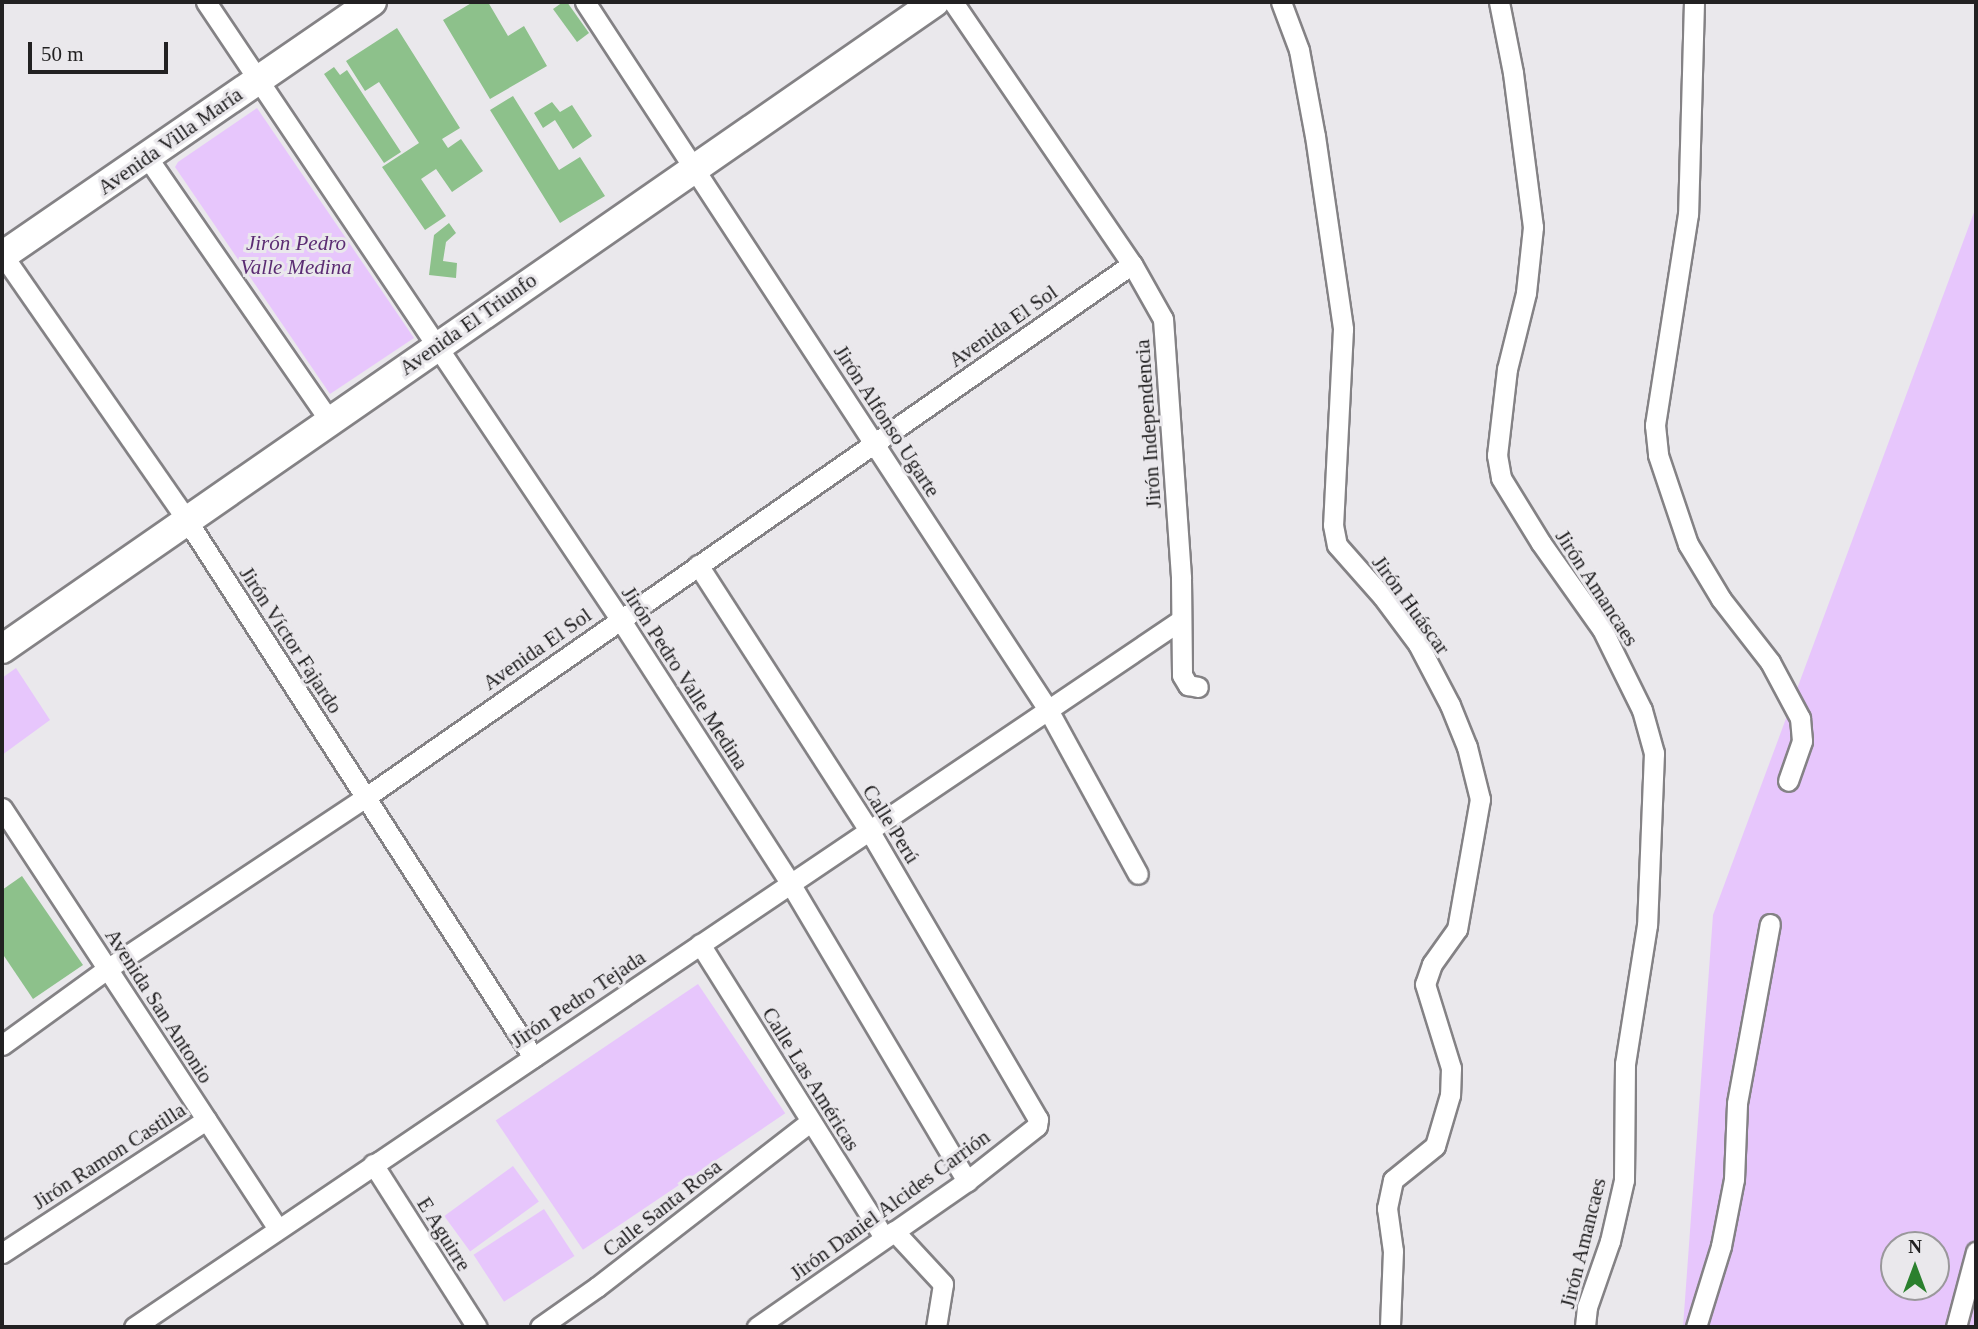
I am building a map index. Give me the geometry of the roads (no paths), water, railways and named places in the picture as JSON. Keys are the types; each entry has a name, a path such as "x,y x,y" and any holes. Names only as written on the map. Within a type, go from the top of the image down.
{"street":[{"name":"Jirón Pedro Valle Medina","path":"206,2 621,619 790,883 967,1181"},
{"name":"Avenida Villa María","path":"2,255 372,2"},
{"name":"Jirón Alfonso Ugarte","path":"585,2 1047,708 1138,874"},
{"name":"Avenida El Triunfo","path":"2,649 935,2"},
{"name":"Jirón Independencia","path":"953,2 1132,264 1163,319 1181,578 1182,675 1188,685 1198,687"},
{"name":"Jirón Huáscar","path":"1281,2 1299,50 1315,136 1343,329 1333,525 1336,545 1383,597 1418,644 1450,705 1466,747 1480,799 1457,929 1432,964 1425,984 1451,1068 1450,1095 1435,1146 1393,1180 1387,1208 1392,1251 1390,1327"},
{"name":"Jirón Amancaes","path":"1499,2 1513,73 1533,227 1526,293 1507,369 1497,455 1501,478 1541,543 1602,629 1642,710 1654,753 1647,925 1625,1064 1623,1180 1610,1241 1587,1307 1585,1327"},
{"path":"1694,2 1688,214 1655,425 1658,455 1688,544 1721,598 1769,662 1800,718 1802,741 1788,781"},
{"path":"147,157 329,420"},
{"name":"Jirón Víctor Fajardo","path":"2,255 188,522 533,1057"},
{"name":"Avenida El Sol","path":"2,1045 107,969 366,797 1132,264"},
{"name":"Calle Perú","path":"698,565 869,830 1037,1112"},
{"path":"1047,708 1181,620"},
{"name":"Jirón Pedro Tejada","path":"134,1327 1047,708"},
{"name":"Avenida San Antonio","path":"2,808 278,1229"},
{"path":"1696,1327 1721,1246 1734,1179 1737,1103 1769,924"},
{"name":"Calle Las Américas","path":"700,944 810,1122 889,1234 943,1284 936,1327"},
{"name":"Jirón Daniel Alcides Carrión","path":"757,1327 967,1181 1037,1126 1037,1112"},
{"name":"Jirón Ramon Castilla","path":"2,1252 206,1119"},
{"name":"Calle Santa Rosa","path":"540,1327 597,1287 810,1122"},
{"name":"E Aguirre","path":"373,1164 477,1327"},
{"path":"1956,1327 1976,1252"}]}
